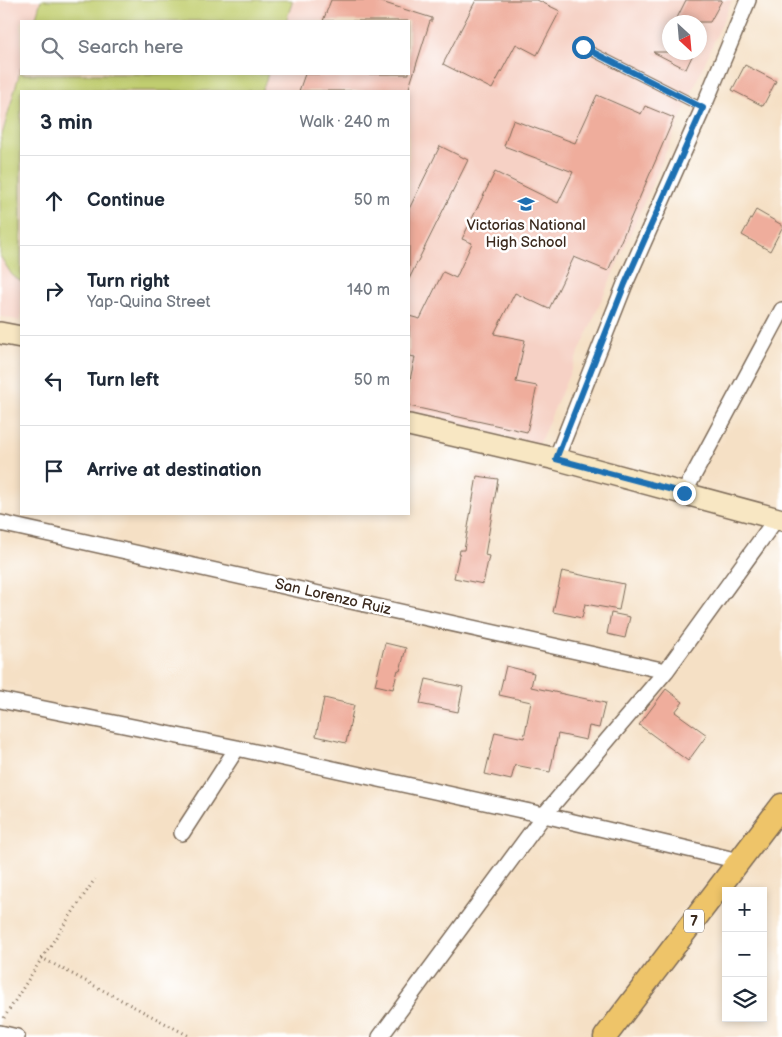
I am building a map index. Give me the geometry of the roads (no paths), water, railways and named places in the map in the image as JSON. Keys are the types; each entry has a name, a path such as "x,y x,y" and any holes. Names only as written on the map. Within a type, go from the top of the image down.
{"main road":[{"name":"7","path":"605,1037 782,805"}],"street":[{"path":"556,459 625,284 703,108 748,0"},
{"path":"684,493 782,310"},
{"path":"0,333 20,337"},
{"path":"380,1037 544,815 666,671 779,519 556,459 410,425"},
{"name":"San Lorenzo Ruiz","path":"0,523 666,671"},
{"path":"0,700 236,748 544,815 739,861"},
{"path":"182,834 236,748"},
{"path":"1,1028 17,1037"}],"lane":[{"path":"583,47 703,108"}],"place":[{"name":"Victorias National High School","path":"526,204"}]}
